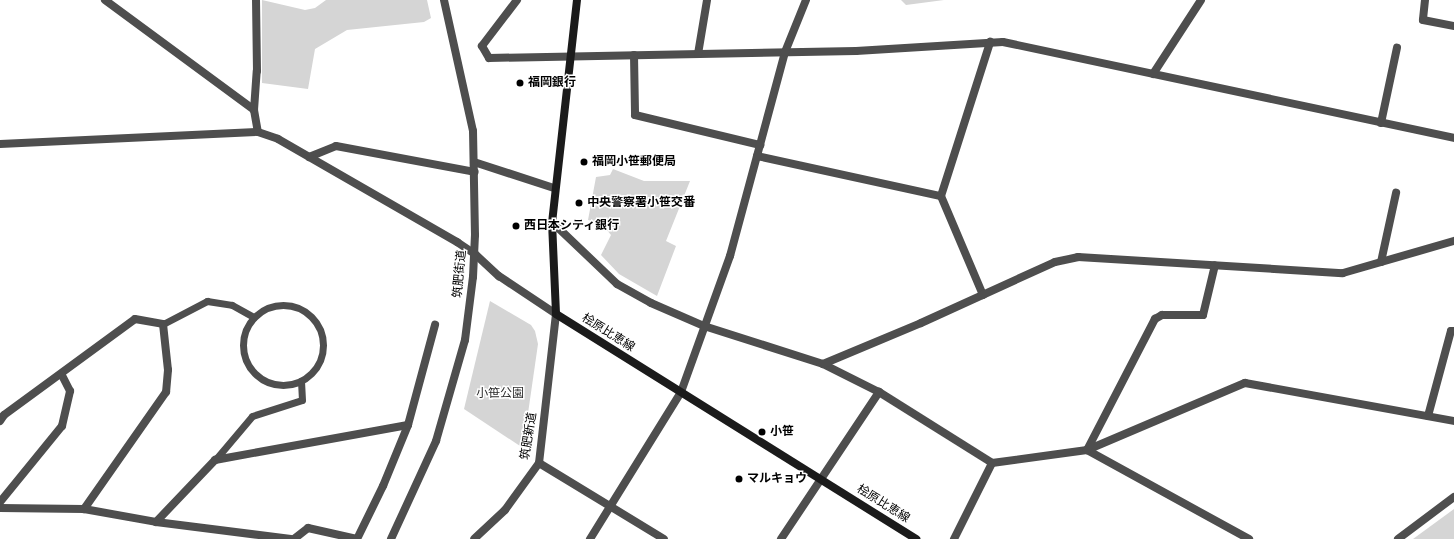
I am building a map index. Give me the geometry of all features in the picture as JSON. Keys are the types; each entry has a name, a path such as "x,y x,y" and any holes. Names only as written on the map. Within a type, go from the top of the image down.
{"main road":[{"path":"556,314 552,222 554,188 577,0"},
{"name":"桧原比恵線","path":"556,314 916,539"}],"street":[{"path":"105,0 254,110"},
{"path":"256,0 257,71 254,110 258,132"},
{"name":"筑肥街道","path":"391,539 436,441 452,391 464,340 475,254 475,172 473,131 444,0"},
{"path":"517,0 482,46 489,58 856,51 1004,42 1454,138"},
{"path":"698,54 707,0"},
{"path":"590,539 681,392 730,256 785,52 806,0"},
{"path":"1153,74 1201,0"},
{"path":"1425,0 1423,20 1454,26"},
{"path":"983,295 941,196 990,42"},
{"path":"1381,123 1398,48"},
{"path":"634,55 635,115 760,144"},
{"path":"0,144 258,132 278,139 475,254 499,276 556,314"},
{"path":"309,157 336,146 475,172"},
{"path":"757,156 941,196"},
{"path":"474,162 554,188"},
{"path":"1381,262 1396,194"},
{"path":"552,222 617,284 651,304 704,326 823,364 880,392 992,463 1087,450 1245,384 1454,421"},
{"path":"823,364 983,295 1055,262 1078,257 1343,273 1454,241"},
{"path":"1087,450 1155,320 1162,315 1203,315 1215,265"},
{"name":"筑肥新道","path":"474,539 505,510 539,463 556,314"},
{"path":"1,417 62,375 135,319 163,324 168,370 166,392 84,509"},
{"path":"294,539 308,528 358,538 383,486 408,425 435,325"},
{"path":"1428,416 1451,331 1454,330"},
{"path":"0,502 62,426 70,391 62,375"},
{"path":"781,539 880,392"},
{"path":"156,522 215,460 408,425"},
{"path":"1087,450 1249,539"},
{"path":"539,463 609,507 664,539"},
{"path":"954,539 992,463"},
{"path":"1398,539 1454,497"},
{"path":"0,508 84,509 156,522 291,539"}],"lane":[{"path":"163,324 207,301 232,305 254,317"},
{"path":"282,304 310,314 316,320 322,333 324,348 318,365 301,381 278,385 259,377 250,368 243,347 248,325 254,317 270,306 282,304"},
{"path":"215,460 252,416 302,400 301,381"}],"green space":[{"path":"262,0 305,10 315,8 326,0 427,0 431,18 424,22 347,30 315,49 308,89 262,83"},
{"path":"901,0 944,0 906,5"},
{"path":"613,169 644,181 690,181 666,241 676,246 657,296 619,274 601,255 611,235 601,223 588,220 596,177 610,175"},
{"name":"小笹公園","path":"490,301 531,325 535,331 538,344 523,448 464,409"},
{"path":"1454,509 1454,539 1413,539"}],"place":[{"name":"福岡銀行","path":"520,83"},
{"name":"福岡小笹郵便局","path":"584,162"},
{"name":"中央警察署小笹交番","path":"579,203"},
{"name":"西日本シティ銀行","path":"516,226"},
{"name":"小笹","path":"762,432"},
{"name":"マルキョウ","path":"739,479"}]}
